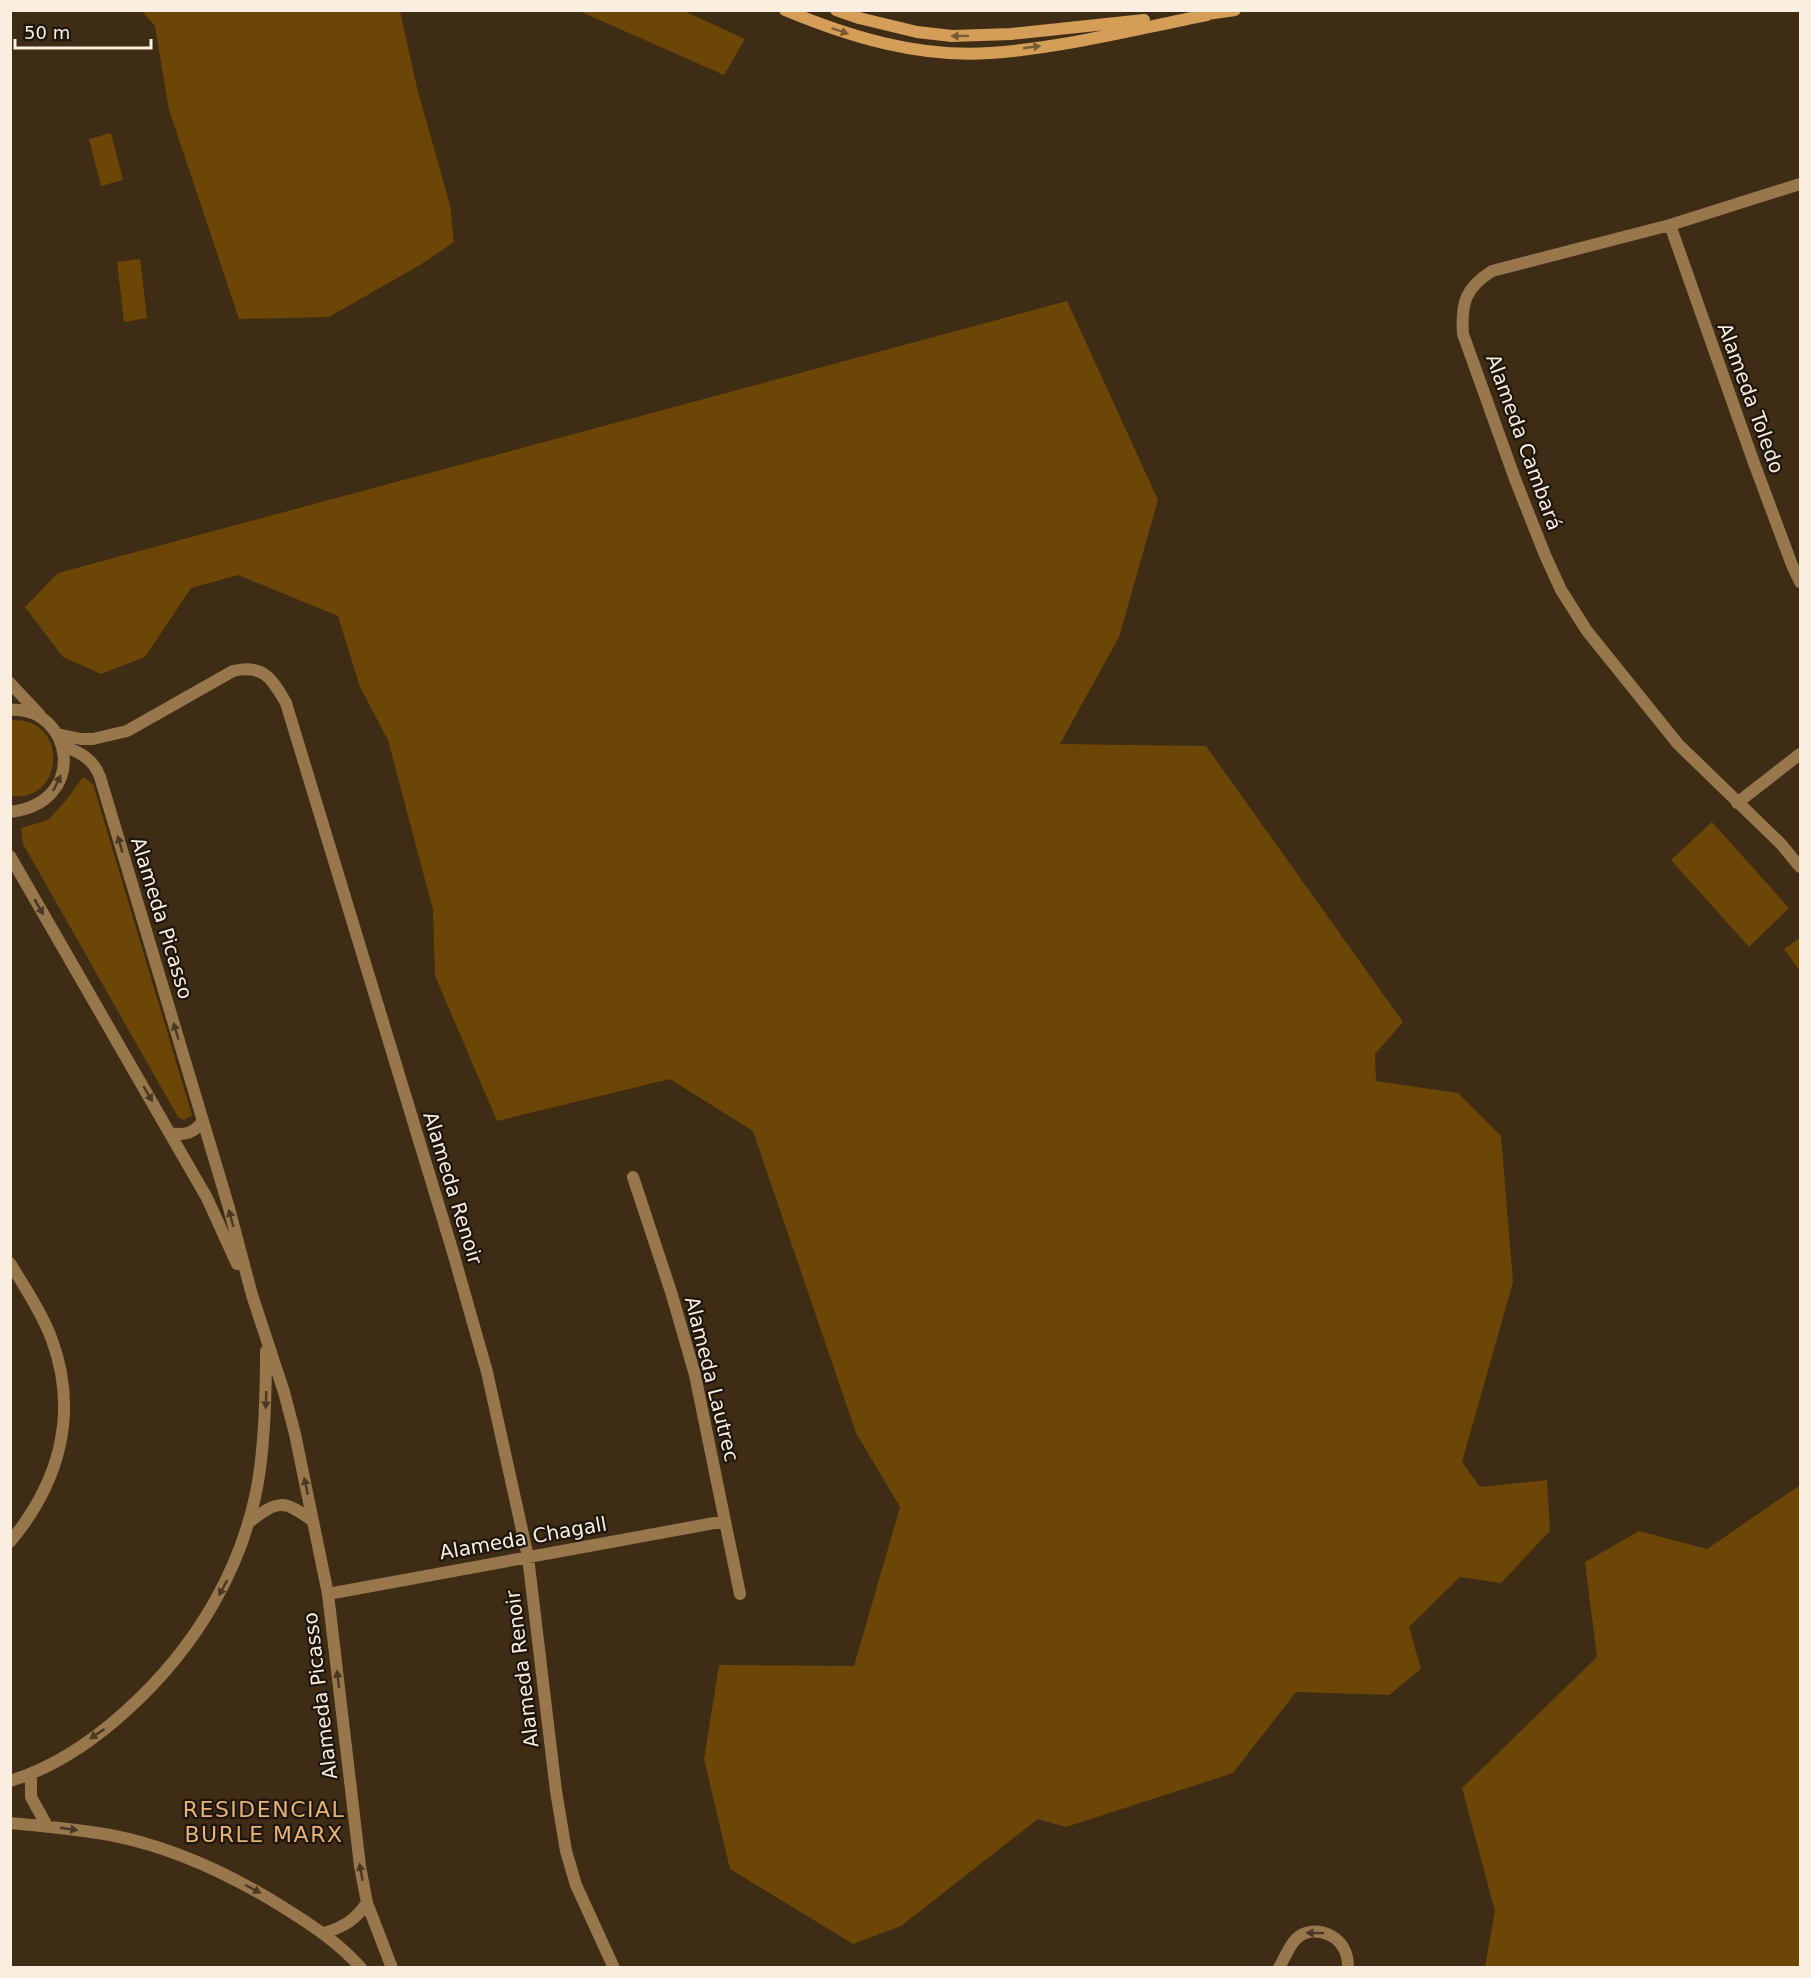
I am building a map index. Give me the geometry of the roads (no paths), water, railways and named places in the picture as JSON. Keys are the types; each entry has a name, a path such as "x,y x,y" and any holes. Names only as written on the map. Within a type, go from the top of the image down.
{"main road":[{"path":"785,10 844,33 867,39 921,50 961,53 990,53 1075,42 1235,10"},
{"path":"836,10 916,32 952,36 1011,34 1207,15"}],"street":[{"name":"Alameda Cambará","path":"1800,184 1670,225 1492,271 1480,278 1470,289 1462,314 1463,334 1515,479 1545,555 1562,590 1587,631 1678,744 1781,844 1800,867"},
{"name":"Alameda Toledo","path":"1670,225 1754,463 1800,582"},
{"name":"Alameda Renoir","path":"59,740 93,739 127,731 219,678 246,668 258,670 267,675 286,703 487,1372 528,1557 556,1791 566,1851 576,1885 605,1946"},
{"name":"Alameda Picasso","path":"10,683 59,740 94,764 100,777 203,1121 252,1295 287,1402 328,1594 360,1866 367,1903 392,1968"},
{"name":"Alameda Picasso","path":"10,710 32,713 45,721"},
{"path":"10,812 26,810 41,804 61,780 64,764 59,740"},
{"path":"1737,803 1800,754"},
{"name":"Alameda Picasso","path":"10,856 207,1198 252,1295"},
{"path":"170,1133 187,1134 194,1131 203,1121"},
{"name":"Alameda Lautrec","path":"633,1177 672,1295 694,1375 740,1594"},
{"path":"10,1263 31,1297 51,1339 61,1371 65,1401 62,1439 53,1471 29,1520 10,1542"},
{"name":"Alameda Picasso","path":"10,1781 31,1775 112,1724 150,1689 184,1649 213,1606 230,1574 248,1523 260,1472 265,1426 266,1341"},
{"path":"248,1523 266,1509 280,1504 289,1505 313,1521"},
{"name":"Alameda Chagall","path":"328,1594 724,1521"},
{"path":"31,1775 32,1797 47,1826"},
{"path":"10,1823 111,1835 164,1849 210,1867 260,1893 324,1932 361,1968"},
{"path":"324,1932 351,1921 367,1903"},
{"path":"1279,1968 1295,1939 1314,1931 1337,1939 1345,1950 1348,1968"},
{"path":"605,1946 614,1968"},
{"path":"605,1946 621,1968"}],"district":[{"name":"RESIDENCIAL BURLE MARX","path":"264,1822"}]}
